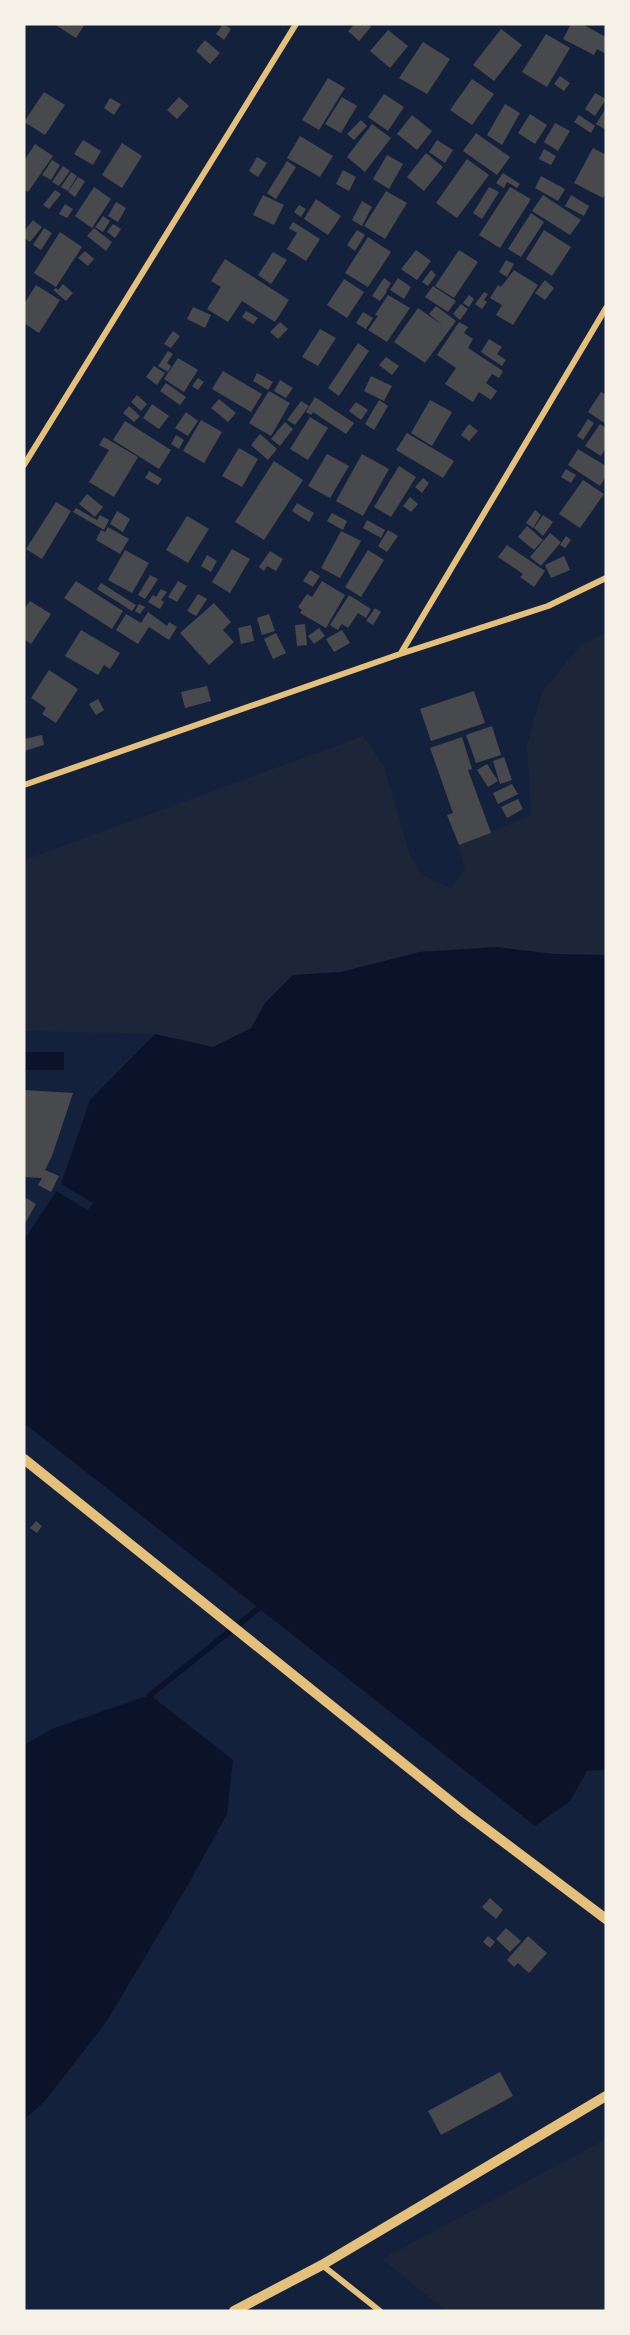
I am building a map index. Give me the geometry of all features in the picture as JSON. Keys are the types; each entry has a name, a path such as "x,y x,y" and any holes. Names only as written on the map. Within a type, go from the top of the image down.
{"street":[{"path":"24,465 296,24"},
{"path":"400,654 606,308"},
{"path":"24,785 400,654 548,606 606,578"},
{"path":"24,1459 465,1813 606,1919"},
{"path":"234,2311 322,2265 606,2096"},
{"path":"322,2265 380,2311"}],"shaded area":[{"path":"606,633 606,955 553,954 497,947 420,952 341,972 293,975 265,1003 251,1028 213,1047 155,1034 24,1031 24,860 363,736 384,767 410,855 422,875 451,888 465,869 459,845 531,815 527,746 542,692 582,644"},
{"path":"497,947 553,954 606,955 606,1770 587,1771 570,1801 535,1826 24,1423 24,1240 61,1184 90,1100 155,1034 213,1047 251,1028 265,1003 293,975 341,972 420,952"},
{"path":"25,1052 64,1052 64,1070 25,1070"},
{"path":"150,1695 233,1760 227,1814 188,1885 105,2024 43,2103 24,2119 24,1745 54,1728"},
{"path":"606,2139 606,2311 446,2311 382,2259"}],"pier":[{"path":"61,1184 93,1203 88,1210 56,1191"}],"building":[{"path":"54,24 85,24 76,38"},
{"path":"223,24 231,29 224,40 216,34"},
{"path":"355,24 368,24 371,27 359,41 348,31"},
{"path":"571,24 582,24 606,37 606,54 597,49 594,55 563,39"},
{"path":"501,29 522,45 494,81 473,65"},
{"path":"388,30 408,46 390,68 370,51"},
{"path":"546,34 570,48 547,87 522,72"},
{"path":"205,40 220,53 210,64 196,51"},
{"path":"423,42 450,59 427,94 399,78"},
{"path":"560,76 570,83 564,91 554,84"},
{"path":"328,78 345,88 319,130 302,120"},
{"path":"472,79 494,94 472,125 450,110"},
{"path":"44,92 65,105 45,135 24,122"},
{"path":"595,93 606,99 595,116 585,109"},
{"path":"384,94 404,107 388,131 368,117"},
{"path":"179,97 189,106 177,119 167,110"},
{"path":"342,97 357,106 341,133 325,124"},
{"path":"110,98 121,104 114,115 104,108"},
{"path":"505,104 520,113 502,145 487,135"},
{"path":"606,108 606,130 596,124"},
{"path":"530,114 547,125 535,144 518,133"},
{"path":"412,115 432,131 417,150 397,134"},
{"path":"579,115 595,126 591,133 574,122"},
{"path":"361,120 367,126 354,140 347,134"},
{"path":"555,123 570,131 558,151 544,142"},
{"path":"372,124 391,138 365,172 347,157"},
{"path":"476,133 510,157 497,175 463,151"},
{"path":"300,136 333,156 320,177 287,158"},
{"path":"83,140 101,151 93,165 74,154"},
{"path":"437,140 453,150 445,163 429,152"},
{"path":"122,143 142,156 122,188 102,175"},
{"path":"35,144 53,156 28,192 24,190 24,161"},
{"path":"593,148 606,155 606,192 603,198 574,183"},
{"path":"544,149 556,156 551,165 539,159"},
{"path":"426,153 443,167 424,191 407,177"},
{"path":"387,155 403,164 389,189 373,179"},
{"path":"257,157 267,163 258,177 249,171"},
{"path":"467,159 489,175 457,218 436,203"},
{"path":"52,160 60,165 51,180 42,175"},
{"path":"287,161 296,167 276,199 267,193"},
{"path":"63,166 70,171 59,186 52,182"},
{"path":"343,170 356,177 349,191 336,184"},
{"path":"71,172 77,176 68,191 61,187"},
{"path":"503,173 520,184 517,188 507,182 504,188 496,183"},
{"path":"541,176 565,189 558,201 535,188"},
{"path":"78,177 85,181 75,197 68,192"},
{"path":"94,187 111,199 92,228 75,216"},
{"path":"489,187 499,192 482,219 473,213"},
{"path":"510,187 531,199 500,248 479,235"},
{"path":"55,190 61,194 49,209 43,205"},
{"path":"386,191 407,203 385,239 364,226"},
{"path":"263,195 284,205 274,225 253,215"},
{"path":"543,195 581,220 570,235 532,211"},
{"path":"571,195 589,206 584,216 565,206"},
{"path":"316,199 341,216 328,235 304,219"},
{"path":"362,201 372,207 362,226 352,220"},
{"path":"116,202 126,208 118,222 108,216"},
{"path":"65,204 73,209 67,218 59,214"},
{"path":"299,205 306,209 301,217 294,212"},
{"path":"531,213 544,222 521,257 508,249"},
{"path":"103,216 110,221 103,232 95,227"},
{"path":"33,220 42,227 30,242 24,238 24,231"},
{"path":"293,222 320,239 306,261 287,249 297,233 289,228"},
{"path":"113,224 121,229 115,238 107,232"},
{"path":"44,228 52,233 41,250 33,245"},
{"path":"94,228 112,242 106,251 87,236"},
{"path":"357,230 365,235 355,251 347,245"},
{"path":"544,230 571,247 552,276 526,259"},
{"path":"60,232 82,247 56,287 34,273"},
{"path":"368,237 391,252 368,287 345,273"},
{"path":"416,250 431,261 417,280 401,269"},
{"path":"459,250 478,262 454,298 435,286"},
{"path":"85,251 94,259 88,266 78,258"},
{"path":"273,252 287,260 271,284 258,275"},
{"path":"225,259 289,300 275,322 242,301 228,322 207,309 221,287 211,281"},
{"path":"506,260 514,264 507,277 499,272"},
{"path":"431,270 436,275 428,286 422,282"},
{"path":"514,270 538,285 513,325 496,315 502,305 490,298 498,285 501,287"},
{"path":"384,278 391,283 380,301 372,296"},
{"path":"398,278 411,287 404,299 390,290"},
{"path":"344,279 364,292 347,318 327,305"},
{"path":"545,280 554,288 545,300 535,293"},
{"path":"63,284 73,293 66,301 53,290 56,288 58,290"},
{"path":"36,285 60,300 39,333 24,323 24,304"},
{"path":"433,286 456,301 448,312 425,297"},
{"path":"484,292 488,294 484,300 487,302 482,309 475,304"},
{"path":"388,295 410,308 387,342 368,330"},
{"path":"469,295 474,299 469,307 463,303"},
{"path":"461,304 468,309 460,320 453,314"},
{"path":"436,306 456,321 425,363 394,342 418,308 442,325 429,314"},
{"path":"193,307 211,315 205,328 187,319"},
{"path":"246,311 258,318 253,324 242,317"},
{"path":"363,312 373,318 366,329 356,323"},
{"path":"280,322 288,329 278,339 270,332"},
{"path":"459,322 468,327 464,333 473,339 468,348 503,371 499,378 492,374 486,383 497,391 491,400 479,392 473,402 445,384 456,368 437,355"},
{"path":"320,329 336,338 318,366 302,357"},
{"path":"173,331 180,336 171,348 164,344"},
{"path":"489,339 502,347 497,354 506,360 502,366 481,352"},
{"path":"358,343 369,351 339,396 328,388"},
{"path":"168,351 173,354 167,363 171,366 168,372 158,366"},
{"path":"386,357 399,366 392,375 379,365"},
{"path":"178,358 198,370 184,392 164,379"},
{"path":"154,366 165,373 157,385 146,377"},
{"path":"223,371 262,394 251,412 212,389"},
{"path":"257,373 273,382 268,390 253,381"},
{"path":"371,376 392,386 384,401 364,391"},
{"path":"198,378 204,382 198,390 192,386"},
{"path":"280,380 293,388 286,398 274,391"},
{"path":"166,383 186,397 180,405 160,391"},
{"path":"269,391 290,403 271,436 249,423"},
{"path":"601,392 606,395 606,424 588,412"},
{"path":"137,395 147,404 141,411 131,402"},
{"path":"315,397 354,423 346,434 313,412 311,415 306,412"},
{"path":"219,399 236,413 228,422 211,408"},
{"path":"379,400 388,406 374,430 365,424"},
{"path":"430,400 452,412 432,446 411,433"},
{"path":"301,401 309,406 295,425 287,420"},
{"path":"356,402 368,410 361,420 349,411"},
{"path":"152,404 169,416 159,429 143,418"},
{"path":"129,406 140,416 134,422 123,413"},
{"path":"186,412 198,421 188,436 175,428"},
{"path":"310,417 328,428 308,460 290,449"},
{"path":"588,419 594,423 583,440 577,436"},
{"path":"201,420 222,432 204,463 183,451"},
{"path":"125,421 171,450 159,469 113,440"},
{"path":"285,422 293,429 280,446 271,439"},
{"path":"469,424 478,431 469,441 461,435"},
{"path":"600,424 606,428 606,448 601,456 585,446"},
{"path":"407,433 454,461 443,478 396,450"},
{"path":"260,434 277,449 268,460 251,445"},
{"path":"176,435 184,440 179,449 171,444"},
{"path":"104,437 138,457 114,497 89,482 109,450 99,445"},
{"path":"239,448 258,459 242,487 222,476"},
{"path":"578,449 606,466 606,476 600,486 568,465"},
{"path":"327,454 349,466 330,498 308,486"},
{"path":"362,454 389,469 363,516 336,501"},
{"path":"274,461 303,480 264,540 235,522"},
{"path":"399,466 416,477 391,517 374,507"},
{"path":"566,469 576,475 571,483 561,477"},
{"path":"149,471 162,479 158,485 145,478"},
{"path":"423,478 429,483 422,493 415,487"},
{"path":"583,480 604,494 580,528 559,514"},
{"path":"87,494 103,507 95,517 79,504"},
{"path":"410,497 418,504 411,512 403,506"},
{"path":"56,502 71,511 42,559 26,549"},
{"path":"297,503 314,513 309,522 292,511"},
{"path":"76,508 97,520 100,515 109,520 104,530 73,512"},
{"path":"535,510 541,515 533,528 526,523"},
{"path":"117,511 130,519 123,532 110,524"},
{"path":"332,513 347,521 343,530 327,521"},
{"path":"543,515 553,522 543,536 534,528"},
{"path":"187,516 209,529 188,563 166,550"},
{"path":"367,520 385,530 381,538 363,528"},
{"path":"527,526 543,540 534,550 518,537"},
{"path":"108,527 129,539 120,554 96,540 101,530 105,532"},
{"path":"388,530 398,536 387,552 378,546"},
{"path":"341,531 361,541 340,578 321,568"},
{"path":"550,533 561,542 541,566 530,557"},
{"path":"566,536 571,540 565,548 560,545"},
{"path":"507,545 545,571 534,587 520,577 523,574 498,557"},
{"path":"232,549 250,559 230,593 212,582"},
{"path":"125,550 149,563 132,593 108,580"},
{"path":"368,550 384,560 361,597 345,587"},
{"path":"270,551 283,559 276,571 267,566 264,571 259,567"},
{"path":"207,555 217,561 211,572 201,566"},
{"path":"564,556 570,570 551,578 545,565"},
{"path":"310,570 320,576 313,587 303,581"},
{"path":"150,575 158,579 145,599 138,595"},
{"path":"76,581 123,611 112,629 64,598"},
{"path":"178,581 187,586 177,602 168,597"},
{"path":"322,581 345,595 326,628 300,613 302,610 298,607 307,594 312,597"},
{"path":"101,583 136,605 132,611 97,589"},
{"path":"161,589 167,592 161,600 164,602 160,609 148,602 153,595 156,597"},
{"path":"198,594 207,599 196,616 187,611"},
{"path":"349,595 371,609 366,618 358,613 348,628 342,624 338,630 330,625"},
{"path":"30,601 51,614 31,644 24,639 24,609"},
{"path":"214,603 231,622 223,630 234,642 209,665 180,633"},
{"path":"139,604 145,607 140,614 135,611"},
{"path":"375,608 381,612 373,625 366,621"},
{"path":"148,612 167,626 169,622 177,627 169,640 149,627 138,644 116,630 126,614 141,623"},
{"path":"269,614 275,631 262,635 257,618"},
{"path":"305,624 307,645 297,646 295,625"},
{"path":"251,625 254,641 241,644 238,628"},
{"path":"319,628 325,636 314,644 308,636"},
{"path":"81,630 120,653 110,669 104,665 98,675 65,656"},
{"path":"342,630 350,643 334,652 326,639"},
{"path":"276,633 286,653 273,659 264,639"},
{"path":"49,670 78,689 56,723 42,714 46,708 31,698"},
{"path":"207,686 211,701 185,708 181,692"},
{"path":"474,691 485,723 431,741 420,709"},
{"path":"98,699 104,710 96,715 89,704"},
{"path":"492,726 501,755 476,763 466,735"},
{"path":"42,735 44,745 24,751 24,739"},
{"path":"462,737 472,769 468,770 491,833 459,845 447,815 453,813 430,748"},
{"path":"504,757 512,780 500,784 493,761"},
{"path":"487,764 498,781 488,787 477,770"},
{"path":"512,784 518,794 498,804 493,793"},
{"path":"518,799 523,809 507,818 501,807"},
{"path":"24,1090 73,1093 45,1170 59,1176 51,1192 38,1185 42,1178 24,1177"},
{"path":"26,1198 36,1204 24,1225 24,1201"},
{"path":"36,1521 42,1526 37,1533 30,1528"},
{"path":"490,1898 503,1910 496,1919 482,1907"},
{"path":"506,1928 521,1941 510,1952 496,1939"},
{"path":"488,1936 495,1942 490,1948 483,1942"},
{"path":"528,1936 547,1953 529,1973 518,1963 514,1967 507,1960"},
{"path":"500,2072 513,2096 441,2135 428,2111"}],"waterway":[{"path":"150,1695 259,1608"}]}
